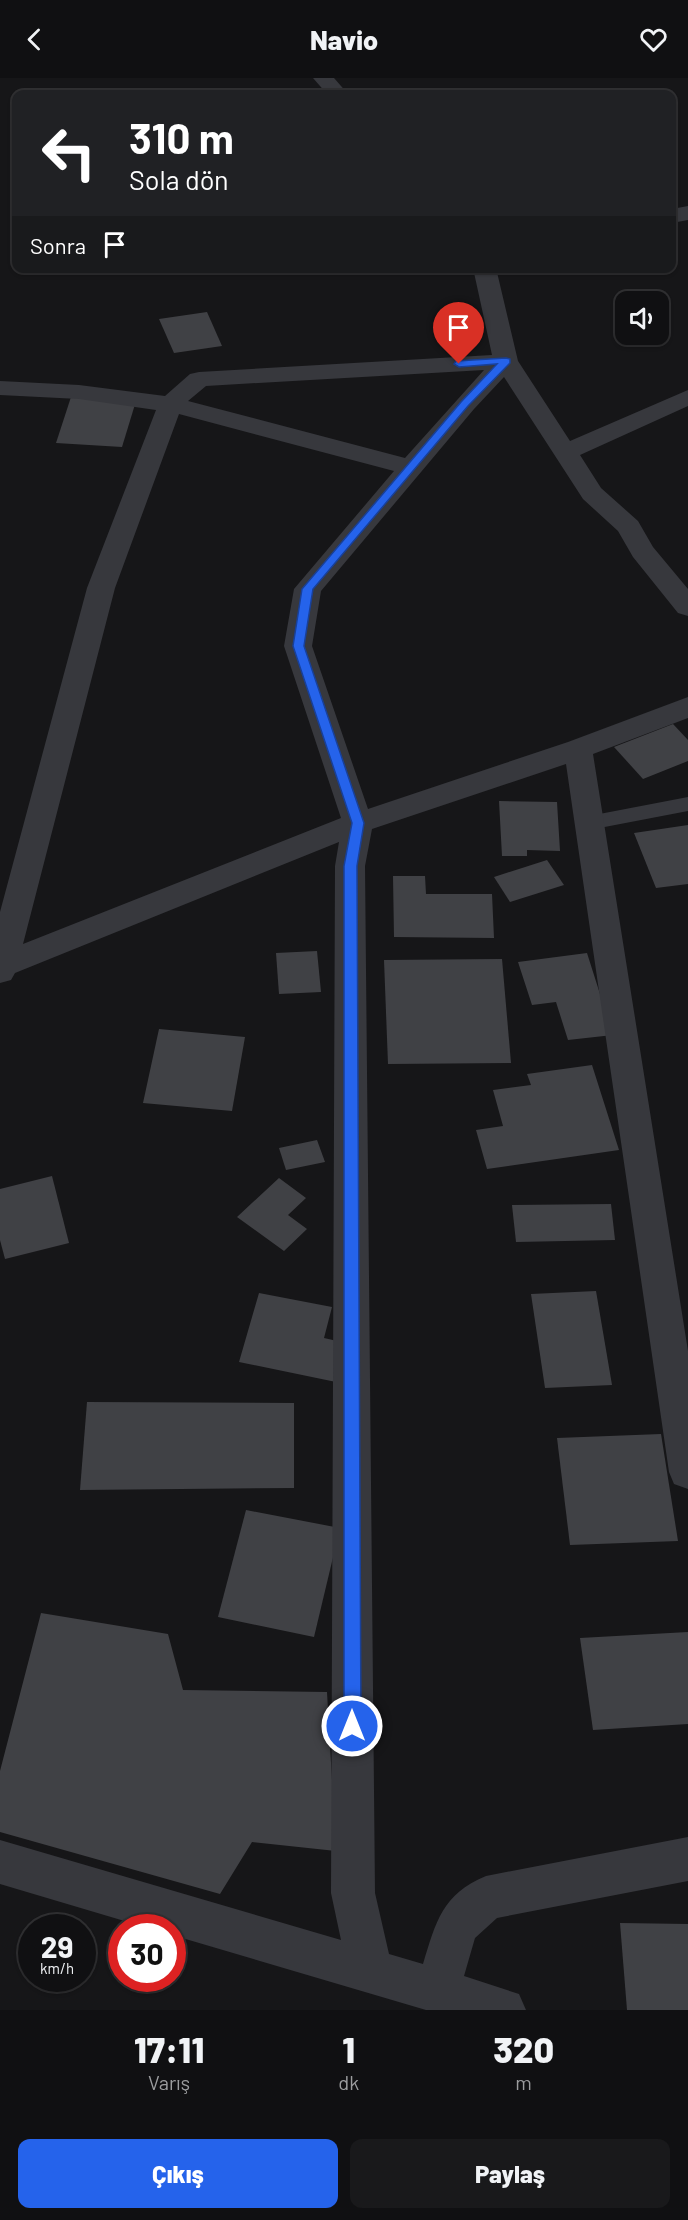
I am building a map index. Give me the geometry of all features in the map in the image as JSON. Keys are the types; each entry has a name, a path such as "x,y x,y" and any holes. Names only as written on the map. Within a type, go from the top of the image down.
{"street":[{"path":"323,78 334,90"},
{"path":"485,273 506,361 592,493 629,527 642,551 688,607"},
{"path":"1,968 101,588 170,404 199,379 506,361"},
{"path":"370,1971 353,1893 350,866 358,823 298,646 308,589 465,404 506,361"},
{"path":"0,388 79,392 170,404 411,468"},
{"path":"566,452 688,397"},
{"path":"1,968 358,823 578,749 688,707"},
{"path":"578,749 688,1472"},
{"path":"437,1990 457,1925 486,1898 688,1860"},
{"path":"0,1862 503,2010"}],"lane":[{"path":"589,823 688,804"}],"building":[{"path":"207,312 222,346 174,353 159,319"},
{"path":"71,397 136,401 122,447 56,443"},
{"path":"673,724 688,740 688,761 643,779 614,747"},
{"path":"499,801 557,802 560,851 527,850 527,856 502,856"},
{"path":"688,825 688,884 656,888 634,833"},
{"path":"547,860 564,885 510,902 494,877"},
{"path":"393,876 425,876 426,894 492,894 494,938 394,937"},
{"path":"317,951 321,992 279,994 276,953"},
{"path":"587,953 613,1035 568,1040 556,1002 532,1005 518,962"},
{"path":"502,959 511,1063 388,1064 384,960"},
{"path":"159,1029 245,1037 232,1111 143,1103"},
{"path":"592,1065 619,1150 487,1169 476,1130 503,1126 493,1090 531,1085 527,1074"},
{"path":"317,1140 325,1162 286,1170 279,1148"},
{"path":"52,1176 69,1243 5,1259 0,1240 0,1189"},
{"path":"279,1178 306,1198 288,1215 307,1229 284,1251 237,1217"},
{"path":"611,1204 615,1240 516,1242 512,1205"},
{"path":"596,1291 612,1385 545,1388 531,1294"},
{"path":"259,1293 332,1307 324,1338 346,1343 336,1382 239,1362"},
{"path":"87,1402 294,1403 294,1488 80,1490"},
{"path":"661,1434 678,1541 570,1545 557,1438"},
{"path":"246,1510 340,1528 314,1637 218,1617"},
{"path":"41,1613 168,1634 183,1690 327,1692 336,1851 252,1842 220,1894 0,1832 0,1771"},
{"path":"688,1632 688,1724 593,1730 580,1638"},
{"path":"620,1923 688,1924 688,2010 627,2010"}],"route":[{"path":"352,1726 350,866 358,823 298,646 308,589 465,404 506,361 459,364"}]}
